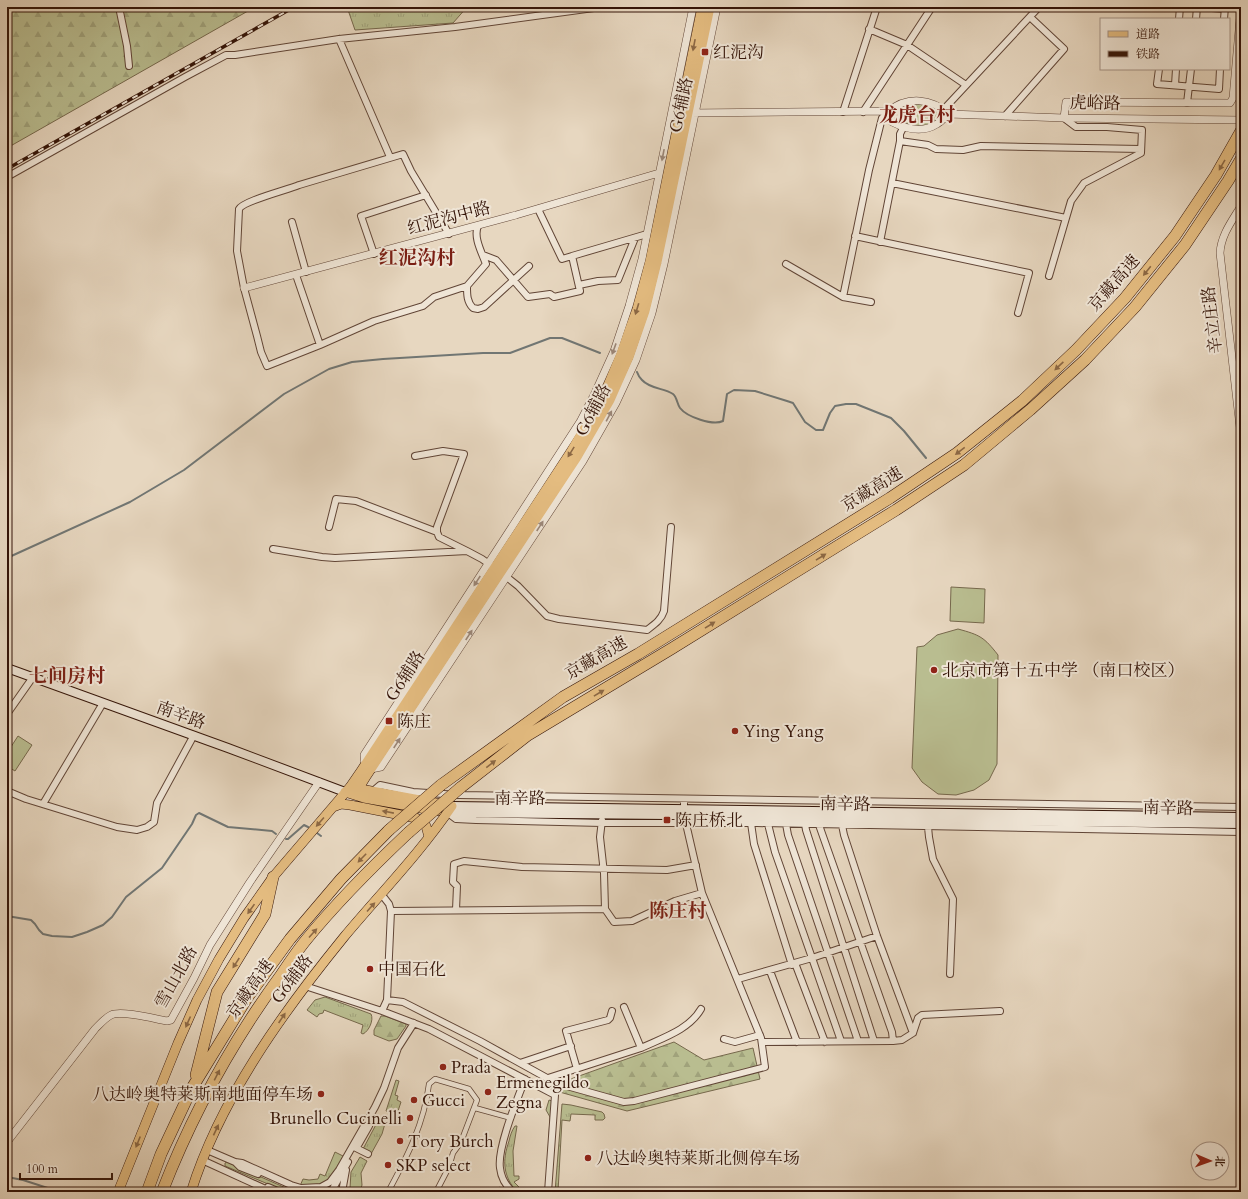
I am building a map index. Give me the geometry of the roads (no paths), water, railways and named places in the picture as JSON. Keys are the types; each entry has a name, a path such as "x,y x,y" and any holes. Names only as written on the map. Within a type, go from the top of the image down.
{"highway":[{"name":"京藏高速","path":"192,1088 247,998 290,939 341,879 389,830 441,785 563,697 638,654 890,498 957,453 1022,401 1076,350 1125,298 1175,236 1216,175 1241,131"},
{"name":"京藏高速","path":"162,1192 186,1135 229,1052 259,1004 305,941 358,881 408,832 460,792 528,735 671,650 896,510 964,465 1030,410 1074,370 1136,307 1185,245 1241,159"},
{"path":"147,1192 161,1154 192,1088 217,992 266,914 273,877"},
{"path":"170,1192 186,1135"}],"main road":[{"name":"G6辅路","path":"498,570 587,426 603,397 622,354 637,309 650,261 702,7"},
{"name":"G6辅路","path":"118,1192 160,1086 198,1000 219,959 244,918 273,877 333,807 351,789 368,767 498,570 594,430 610,400 629,357 645,310 691,113 710,7"},
{"name":"南辛路","path":"7,668 194,735 318,782 351,789"},
{"path":"351,789 373,791 450,810"},
{"path":"351,789 364,798 450,810"},
{"path":"333,807 341,804 350,805 416,818 426,826 428,837"},
{"name":"G6辅路","path":"191,1192 202,1160 223,1114 270,1037 305,986 345,936 382,895 450,810"},
{"name":"南辛路","path":"450,810 685,816 1241,824"},
{"name":"南辛路","path":"450,810 685,816"},
{"name":"南辛路","path":"1144,823 1241,817"}],"street":[{"path":"119,7 127,46 129,66"},
{"path":"7,177 226,55 235,55 339,39 455,27 601,7"},
{"name":"G6辅路","path":"368,767 381,767 498,570 595,393 614,351 629,306 647,234 693,7"},
{"name":"G6辅路","path":"691,113 717,7"},
{"path":"843,112 877,7"},
{"path":"863,112 932,7"},
{"path":"889,111 892,122 903,128 925,128 937,124 966,84 1039,7"},
{"path":"1179,18 1180,7"},
{"path":"1196,18 1198,7 1225,8 1224,18"},
{"path":"1049,276 1071,201 1084,183 1141,153 1142,130 1107,127 1076,127 1064,118 1066,102 1230,103 1233,98 1240,7"},
{"path":"1005,116 1064,50 1030,17"},
{"path":"870,29 907,45 966,84"},
{"path":"339,39 390,157"},
{"path":"1159,70 1157,84 1219,89 1220,70"},
{"path":"1175,85 1176,70"},
{"path":"1187,103 1191,70"},
{"name":"虎峪路","path":"889,111 897,105 907,101 917,100 927,102 946,111 1005,116 1241,120"},
{"path":"691,113 889,111"},
{"path":"843,297 869,170 882,118 889,111"},
{"path":"880,242 900,141 900,134 903,128"},
{"path":"900,141 928,145 936,149 963,150 981,146 1141,149"},
{"path":"449,234 411,171 403,154 254,200 240,206 237,251 244,288 261,352 267,366 320,346 374,321 423,306 434,297 467,286 486,264 476,231 478,226"},
{"name":"红泥沟中路","path":"244,288 478,226 659,173"},
{"path":"892,183 1066,218"},
{"path":"374,254 361,216 426,195"},
{"name":"辛立庄路","path":"1241,206 1224,234 1220,253 1241,436"},
{"path":"538,209 562,259 647,234"},
{"path":"292,222 306,272"},
{"path":"855,236 1029,273 1018,313"},
{"path":"579,285 598,281 618,280 635,238"},
{"path":"483,255 496,260 528,297 550,294 554,297 580,291 572,256"},
{"path":"786,264 843,297 871,302"},
{"path":"467,286 469,304 473,308 478,309 484,306 529,266"},
{"path":"296,275 320,346"},
{"path":"415,456 443,450 464,454 437,528 439,537 482,559 498,570 518,586 547,616 559,619 647,630 655,625 661,618 664,611 671,527"},
{"path":"329,527 336,499 356,501 437,532"},
{"path":"273,549 335,558 467,552"},
{"path":"7,714 33,677"},
{"path":"43,804 103,702"},
{"path":"7,791 117,827 137,830 147,827 154,822 157,803 194,735"},
{"name":"雪山北路","path":"7,1142 95,1029 107,1017 113,1014 125,1014 167,1021 171,1020 210,945 250,882 318,782"},
{"path":"373,791 380,785 413,792 460,792 684,799 1241,807"},
{"path":"460,792 450,810 456,819 462,820 602,823 685,816 768,824 928,827 1144,823 1241,832"},
{"path":"387,1000 403,1002 556,1083 629,1102 765,1067 760,1035 702,893 685,816 684,799"},
{"path":"1144,823 1145,806"},
{"path":"603,814 600,837 604,869 605,909 614,922 632,921 675,901 702,893"},
{"path":"751,823 754,844 793,964 825,1042"},
{"path":"768,824 774,852 841,1041"},
{"path":"786,824 788,835 858,1041"},
{"path":"805,824 808,838 874,1041"},
{"path":"819,824 892,1032 893,1041"},
{"path":"842,825 876,936 913,1033"},
{"path":"928,827 933,859 954,898 950,974"},
{"path":"456,910 457,886 453,882 454,864 464,861 522,867 604,869 667,870 696,865"},
{"path":"382,895 391,911 387,1000 382,1011"},
{"path":"391,911 605,909"},
{"path":"738,979 793,964 876,936"},
{"path":"770,971 797,1042"},
{"path":"305,986 382,1011 436,1032 555,1095 548,1192"},
{"path":"624,1007 641,1048"},
{"path":"548,1078 641,1048 686,1026 694,1019 701,1009"},
{"path":"577,1069 566,1031 608,1020 612,1011"},
{"path":"762,1042 902,1040 913,1033 918,1018 922,1015 1000,1011"},
{"path":"320,1192 339,1170 384,1099 403,1046 416,1024"},
{"path":"724,1039 735,1042 760,1035"},
{"path":"520,1063 570,1046"},
{"path":"388,1192 414,1140 427,1101 429,1084 436,1079 469,1089 477,1100 461,1142 453,1153 449,1167 436,1192"},
{"path":"513,1192 502,1177 500,1161 503,1143 524,1079"},
{"path":"475,1108 512,1118"},
{"path":"354,1147 368,1154"},
{"path":"331,1192 352,1156 354,1147"},
{"path":"207,1150 301,1188 321,1186 330,1182"},
{"path":"202,1160 272,1192"},
{"path":"235,1162 240,1167 300,1192"},
{"path":"342,1192 346,1166"},
{"path":"235,1175 240,1175 280,1192"}],"waterway":[{"path":"7,558 130,502 184,470 284,394 329,369 352,362 383,359 483,353 510,353 550,338 562,338 600,353"},
{"path":"637,372 645,383 673,394 680,408 688,415 700,420 713,422 723,421 727,394 734,390 755,391 793,403 805,422 816,430 823,430 830,413 835,406 856,404 891,418 904,431 926,458"},
{"path":"7,916 31,920 43,934 52,936 72,937 103,925 112,917 126,897 162,868 192,824 196,815 199,813 228,827 272,831 276,834"},
{"path":"286,839 288,839 304,825 308,827"},
{"path":"317,833 321,836"},
{"path":"7,1177 23,1180 60,1192"}],"railway":[{"path":"7,169 294,7"}],"place":[{"name":"红泥沟","path":"705,52"},
{"name":"北京市第十五中学 （南口校区）","path":"934,670"},
{"name":"陈庄","path":"389,721"},
{"name":"Ying Yang","path":"735,731"},
{"name":"陈庄桥北","path":"667,820"},
{"name":"中国石化","path":"370,969"},
{"name":"Prada","path":"443,1067"},
{"name":"Ermenegildo Zegna","path":"488,1092"},
{"name":"八达岭奥特莱斯南地面停车场","path":"321,1094"},
{"name":"Gucci","path":"414,1100"},
{"name":"Brunello Cucinelli","path":"410,1118"},
{"name":"Tory Burch","path":"400,1141"},
{"name":"八达岭奥特莱斯北侧停车场","path":"588,1158"},
{"name":"SKP select","path":"388,1165"}],"district":[{"name":"龙虎台村","path":"917,115"},
{"name":"红泥沟村","path":"417,258"},
{"name":"七间房村","path":"67,676"},
{"name":"陈庄村","path":"678,911"}]}
